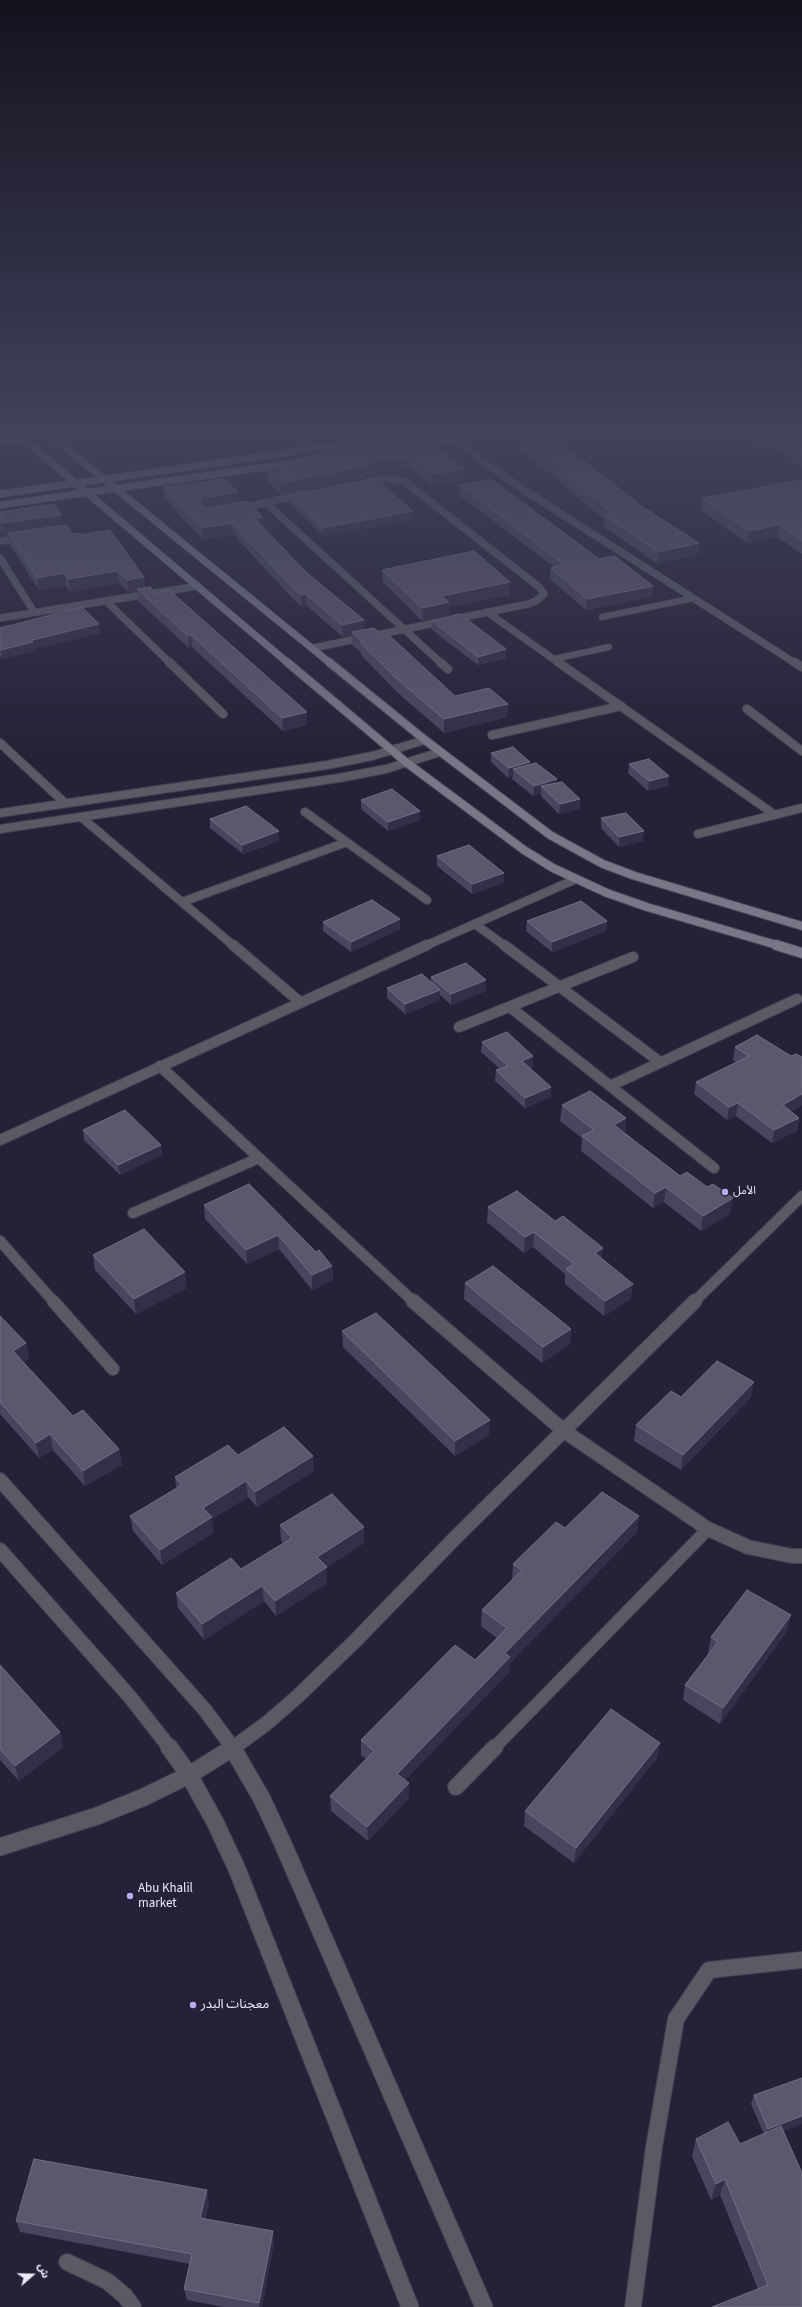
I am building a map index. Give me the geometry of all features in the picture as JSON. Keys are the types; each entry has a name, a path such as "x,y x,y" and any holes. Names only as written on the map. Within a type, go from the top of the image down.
{"main road":[{"path":"148,544 407,763 524,850 576,880 647,907 802,954"},
{"path":"185,544 424,740 550,835 603,864 635,876 802,926"}],"street":[{"path":"311,544 448,669"},
{"path":"313,648 487,612 536,601 541,598 544,590 484,544"},
{"path":"608,544 802,667"},
{"path":"0,558 34,612"},
{"path":"0,618 198,586"},
{"path":"106,601 223,714"},
{"path":"487,612 775,815"},
{"path":"0,813 327,765 393,750 424,740"},
{"path":"0,743 65,803"},
{"path":"0,829 340,778 407,763 440,752"},
{"path":"698,834 802,808"},
{"path":"80,817 300,1002"},
{"path":"0,1140 300,1002 576,880"},
{"path":"160,1066 473,1356 564,1431 708,1529 748,1547 792,1556 802,1556"},
{"path":"0,1847 97,1816 144,1797 189,1775 233,1748 267,1723 298,1696 802,1196"},
{"path":"0,1480 205,1710 233,1748 262,1799 283,1844 484,2307"},
{"path":"0,1550 130,1697 189,1775 215,1822 237,1869 410,2307"}],"lane":[{"path":"602,617 694,598"},
{"path":"554,659 609,647"},
{"path":"492,735 621,706"},
{"path":"747,709 802,751"},
{"path":"305,812 427,900"},
{"path":"182,902 347,842"},
{"path":"475,924 660,1062"},
{"path":"459,1028 633,957"},
{"path":"610,1086 797,999"},
{"path":"510,1007 714,1168"},
{"path":"133,1213 258,1158"},
{"path":"0,1241 113,1369"},
{"path":"456,1787 708,1529"},
{"path":"633,2307 654,2147 676,2019 709,1970 802,1960"},
{"path":"67,2262 107,2281 125,2296 133,2307"}],"building":[{"path":"15,544 120,544 144,577 127,580 117,571 68,579 65,573 37,578"},
{"path":"251,544 279,544 306,572 364,620 342,625 306,594 301,595"},
{"path":"537,544 578,544 599,559 615,556 653,586 587,599 551,568 565,565"},
{"path":"646,544 696,544 658,552"},
{"path":"474,551 510,582 441,596 449,602 422,608 382,570"},
{"path":"150,587 155,593 169,590 307,712 282,718 191,635 188,636 137,589"},
{"path":"82,607 99,624 32,640 33,642 0,649 0,628"},
{"path":"460,614 506,649 478,657 432,621"},
{"path":"374,628 385,637 390,636 455,696 489,688 508,704 444,719 397,679 352,632"},
{"path":"513,747 530,762 509,768 491,753"},
{"path":"649,759 669,776 649,781 629,764"},
{"path":"536,763 557,779 534,786 513,769"},
{"path":"562,782 580,799 560,804 541,786"},
{"path":"392,789 420,811 388,822 361,800"},
{"path":"246,806 279,831 242,845 210,819"},
{"path":"626,813 644,831 619,837 601,818"},
{"path":"469,845 504,873 472,884 437,856"},
{"path":"372,900 400,919 351,942 323,922"},
{"path":"581,901 607,921 552,942 527,921"},
{"path":"466,963 486,980 451,994 431,977"},
{"path":"422,974 440,990 405,1004 387,988"},
{"path":"507,1032 533,1056 522,1061 551,1087 525,1098 496,1070 508,1066 482,1042"},
{"path":"757,1035 791,1056 796,1054 802,1057 802,1094 783,1105 799,1118 774,1130 738,1103 729,1107 696,1082 749,1056 735,1047"},
{"path":"590,1091 626,1118 614,1125 680,1176 687,1172 707,1187 713,1184 733,1198 703,1216 666,1187 655,1193 582,1136 594,1130 562,1105"},
{"path":"125,1110 161,1145 118,1165 83,1130"},
{"path":"249,1184 316,1252 319,1250 332,1266 312,1275 278,1235 246,1250 204,1205"},
{"path":"517,1191 555,1221 563,1216 603,1248 595,1253 633,1284 605,1301 566,1269 574,1264 534,1232 525,1237 488,1207"},
{"path":"144,1229 185,1272 134,1299 93,1255"},
{"path":"493,1266 571,1329 543,1347 465,1283"},
{"path":"376,1313 490,1420 455,1441 342,1331"},
{"path":"0,1316 26,1343 13,1351 73,1416 83,1410 119,1449 83,1471 50,1434 36,1443 0,1402"},
{"path":"717,1361 754,1382 683,1455 636,1425 671,1391 681,1397"},
{"path":"284,1427 313,1456 255,1492 246,1481 203,1508 212,1517 160,1550 130,1516 182,1485 175,1477 228,1445 238,1455"},
{"path":"602,1492 639,1516 505,1653 510,1657 397,1774 409,1783 367,1827 330,1796 374,1751 361,1740 455,1645 475,1660 507,1628 482,1610 522,1570 513,1564 556,1522 565,1528"},
{"path":"332,1494 364,1527 317,1557 327,1567 275,1601 262,1586 202,1624 176,1593 231,1558 241,1569 292,1538 280,1525"},
{"path":"747,1590 791,1615 723,1708 685,1685 718,1642 711,1637"},
{"path":"0,1665 60,1732 15,1766 0,1749"},
{"path":"611,1709 660,1743 576,1848 525,1811"},
{"path":"802,2078 802,2116 768,2129 754,2095"},
{"path":"728,2122 740,2144 781,2126 802,2173 802,2307 712,2307 768,2285 725,2179 716,2184 696,2139"},
{"path":"34,2159 207,2190 200,2218 273,2231 259,2303 184,2289 192,2254 16,2221"}],"place":[{"name":"الأمل","path":"725,1192"},
{"name":"Abu Khalil market","path":"130,1896"},
{"name":"معجنات البدر","path":"193,2005"}]}
